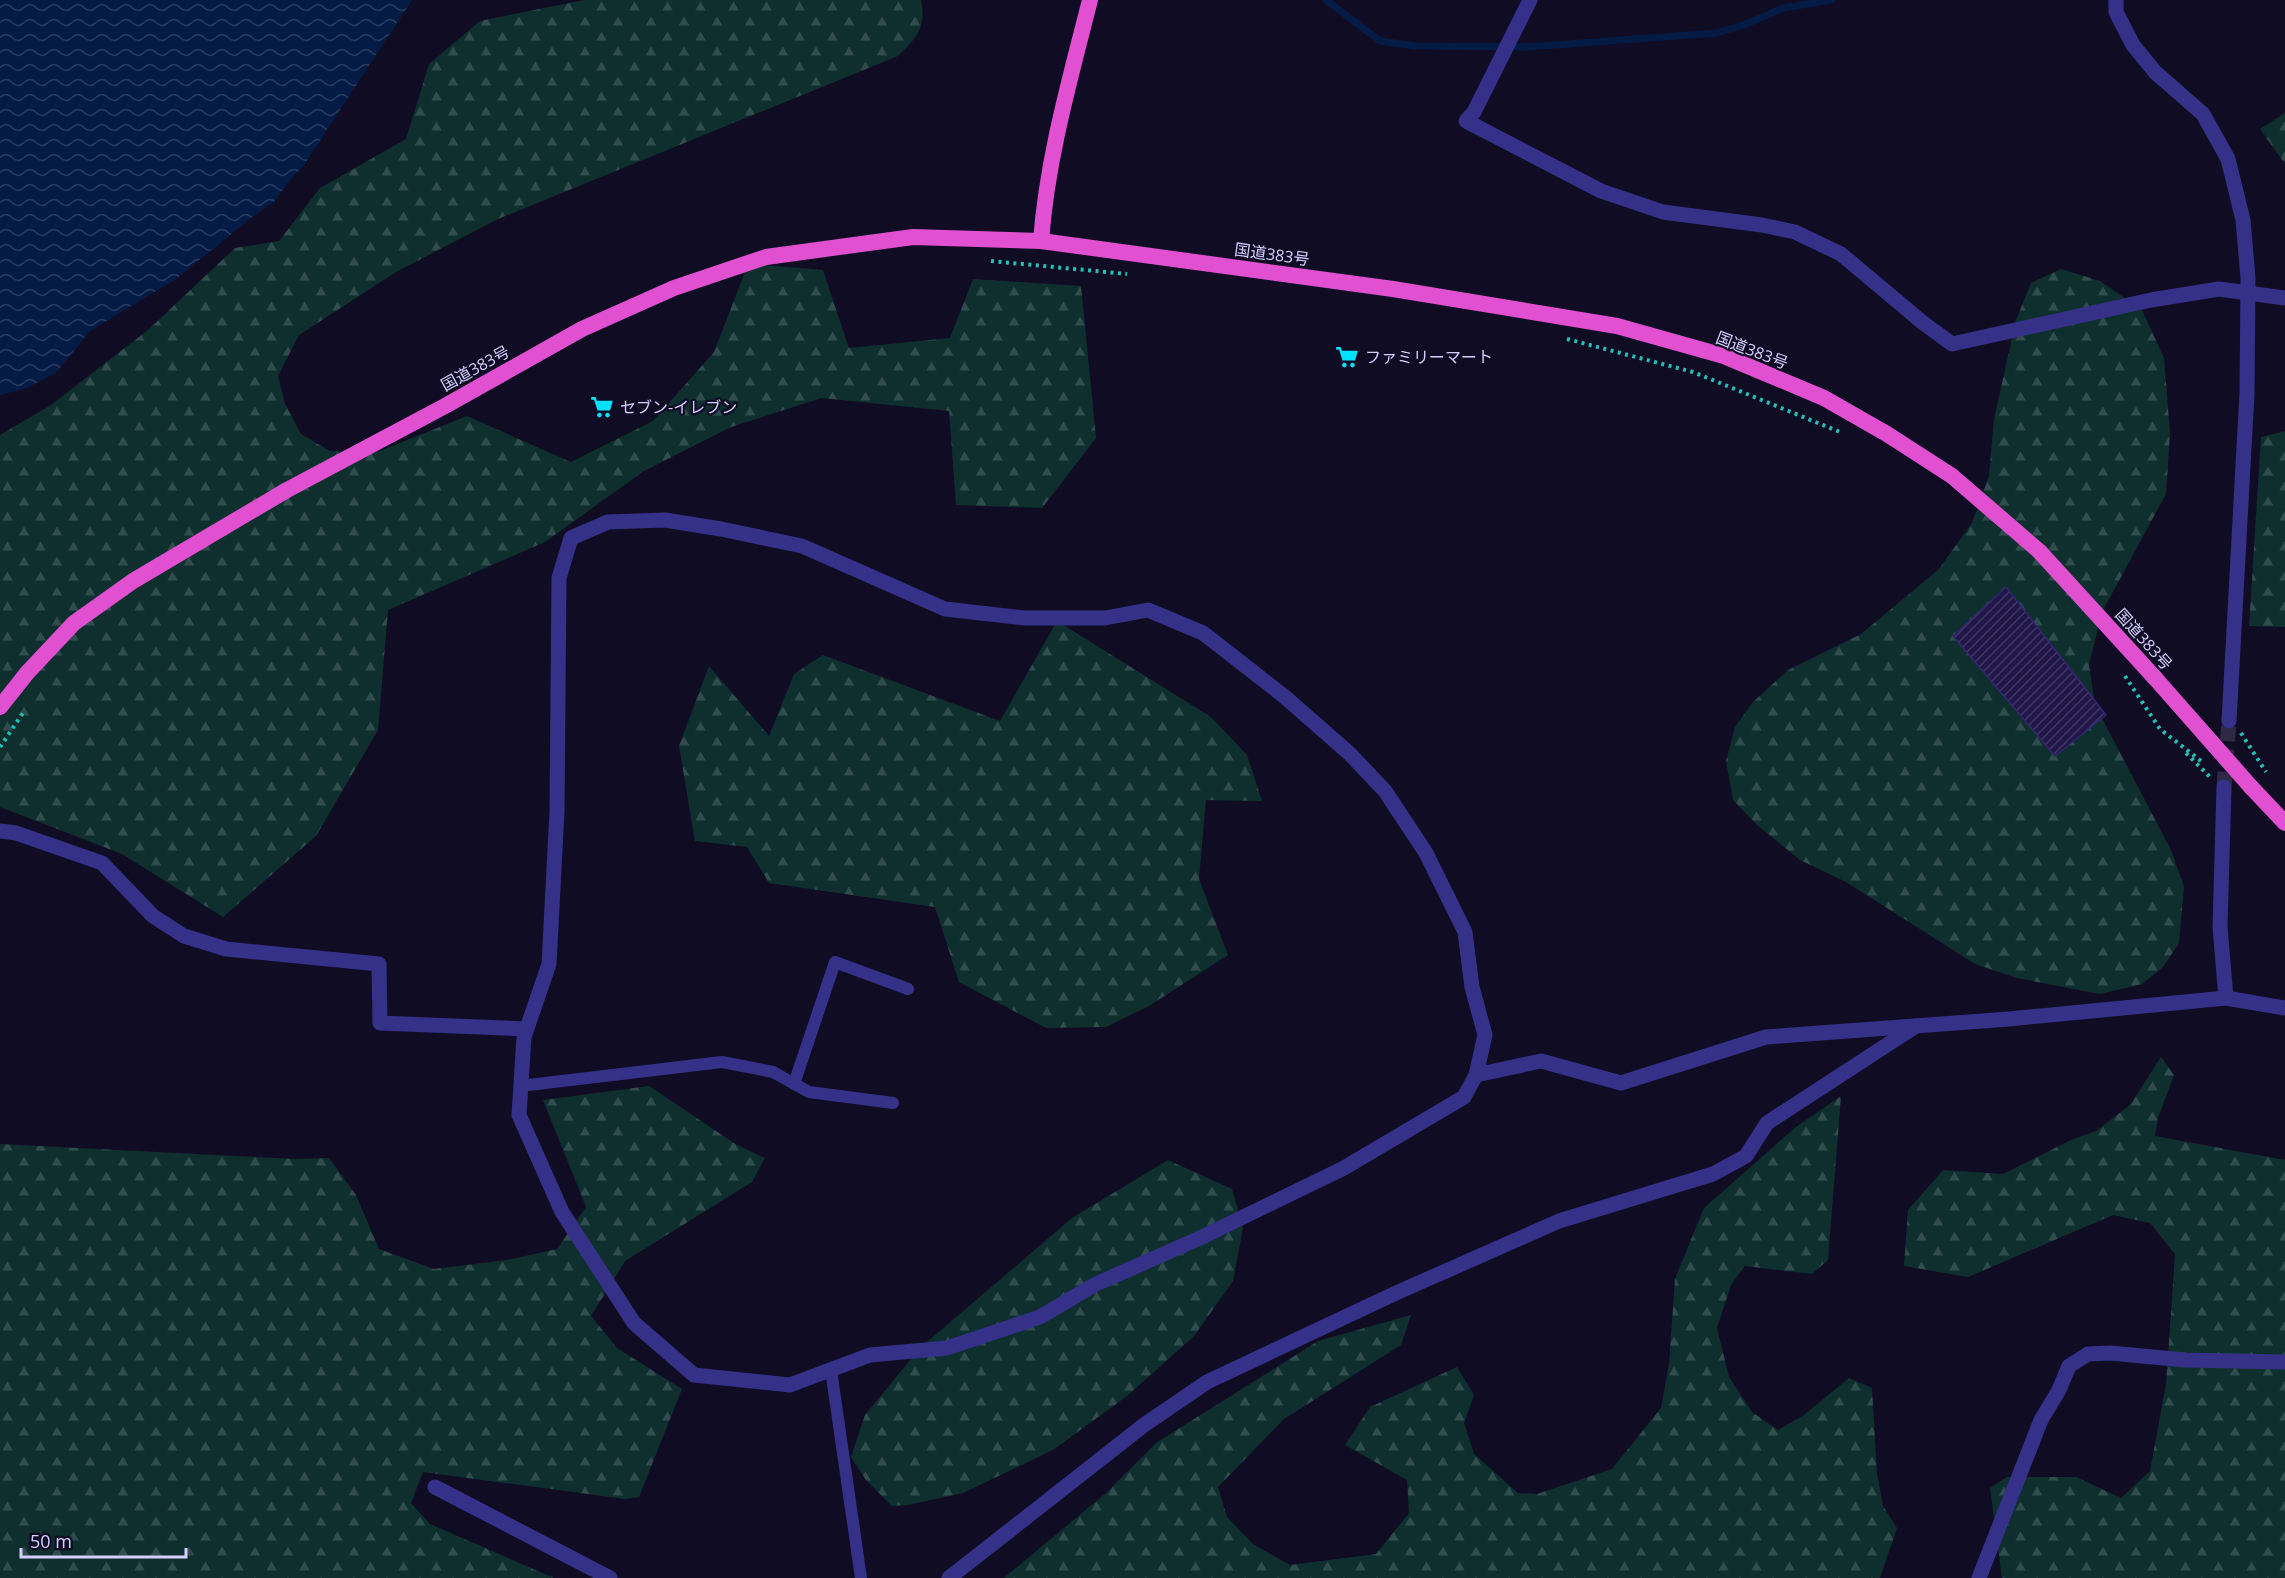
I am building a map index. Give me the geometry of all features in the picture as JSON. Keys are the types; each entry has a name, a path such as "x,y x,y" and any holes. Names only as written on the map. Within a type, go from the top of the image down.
{"highway":[{"path":"1041,241 1043,208 1059,124 1090,0"},
{"name":"国道383号","path":"0,707 27,673 74,623 133,581 288,490 582,329 613,315 674,288 766,257 913,237 1041,241 1393,289 1617,326 1724,356 1824,398 1887,434 1952,476 2039,551 2285,823"}],"street":[{"path":"1530,0 1474,112 1466,122 1600,191 1663,212 1762,225 1795,232 1841,254 1952,345 2151,300 2219,289 2285,298"},
{"path":"2116,0 2116,12 2133,45 2155,72 2203,114 2229,159 2243,219 2248,293 2247,393 2229,721"},
{"path":"665,520 802,546 945,609 1025,618 1105,618 1148,610 1203,633 1285,697 1350,754 1385,791 1426,853 1465,932 1472,987 1485,1035 1476,1075 1464,1097 1344,1168 1200,1238 1096,1284 1040,1317 947,1348 870,1355 790,1384 694,1375 634,1323 562,1212 519,1115 526,1029 549,964 557,812 559,578 571,538 608,522 665,520"},
{"path":"2224,789 2220,927 2226,998"},
{"path":"0,831 16,833 102,863 153,916 184,936 226,949 379,964 380,1023 526,1029"},
{"path":"1476,1075 1541,1061 1621,1083 1766,1037 2226,998 2285,1008"},
{"path":"949,1578 1144,1425 1207,1382 1396,1293 1559,1221 1713,1174 1746,1156 1767,1123 1916,1026"},
{"path":"1979,1578 2041,1420 2059,1390 2069,1366 2088,1354 2110,1353 2185,1360 2285,1362"},
{"path":"435,1487 610,1578"}],"lane":[{"path":"794,1084 835,962 908,989"},
{"path":"520,1086 722,1062 773,1072 809,1092 893,1103"},
{"path":"831,1370 861,1578"}],"path":[{"path":"988,260 1130,275"},
{"path":"1566,339 1693,372 1844,433"},
{"path":"2122,672 2160,729 2208,767"},
{"path":"0,747 26,708"},
{"path":"2175,741 2224,789"}],"green space":[{"path":"584,0 921,0 922,18 915,38 898,56 498,219 396,272 299,335 278,376 285,404 301,434 330,451 377,452 467,416 571,462 653,421 714,352 748,264 823,270 849,348 950,338 973,279 1081,286 1096,438 1042,508 956,505 949,411 822,398 731,427 644,471 545,542 388,610 378,730 316,836 223,917 122,854 0,807 0,435 51,405 148,330 235,248 279,241 320,188 406,139 429,64 480,21"},
{"path":"2285,113 2285,164 2260,129"},
{"path":"2061,269 2100,281 2142,310 2164,358 2170,433 2166,494 2102,612 2089,665 2095,705 2171,850 2184,887 2179,943 2163,967 2142,984 2100,994 2017,978 1975,964 1846,882 1800,860 1757,825 1733,800 1726,761 1735,727 1752,703 1788,670 1861,634 1938,570 1972,523 1989,476 1994,419 2016,320 2031,283"},
{"path":"2285,431 2285,627 2249,626 2261,437"},
{"path":"1057,621 1211,717 1247,755 1262,801 1206,800 1199,879 1228,955 1149,1006 1106,1027 1046,1028 959,982 935,907 769,883 747,847 695,841 679,746 709,666 769,736 794,674 823,655 1000,721"},
{"path":"2161,1057 2174,1075 2158,1118 2155,1136 2285,1160 2285,1578 2002,1578 1990,1488 2007,1477 2076,1477 2121,1498 2150,1471 2166,1384 2175,1254 2150,1223 2113,1215 1968,1277 1904,1266 1908,1210 1943,1170 2003,1174 2071,1140 2096,1131 2130,1105"},
{"path":"649,1086 737,1145 765,1158 752,1182 625,1261 591,1316 617,1348 682,1389 639,1497 625,1499 423,1472 411,1503 430,1524 554,1578 0,1578 0,1144 295,1159 329,1158 356,1195 379,1249 434,1269 507,1260 557,1249 586,1207 543,1100"},
{"path":"1841,1096 1828,1260 1812,1274 1745,1266 1731,1285 1717,1328 1729,1377 1752,1412 1778,1430 1804,1415 1849,1378 1872,1388 1877,1474 1883,1506 1897,1528 1880,1578 1004,1578 1106,1493 1156,1443 1318,1341 1411,1315 1401,1345 1284,1419 1218,1487 1227,1517 1253,1544 1290,1565 1376,1554 1409,1513 1407,1480 1345,1445 1370,1407 1457,1367 1474,1395 1464,1423 1474,1454 1518,1493 1537,1494 1612,1469 1661,1408 1669,1364 1675,1279 1704,1208 1796,1127"},
{"path":"1168,1160 1232,1189 1243,1228 1233,1281 1194,1336 1127,1396 1053,1450 963,1493 908,1505 892,1506 866,1480 851,1457 865,1415 920,1348 1072,1218"}],"water":[{"path":"0,0 412,0 304,165 274,202 176,279 90,331 56,373 27,388 0,395"}],"building":[{"path":"2006,587 2106,715 2055,756 1953,636"}],"waterway":[{"path":"1326,0 1380,41 1415,46 1528,47 1717,33 1744,25 1783,8 1832,0"}],"tunnel":[{"path":"2224,787 2229,721"}],"place":[{"name":"ファミリーマート","path":"1347,357"},
{"name":"セブン-イレブン","path":"602,407"}]}
